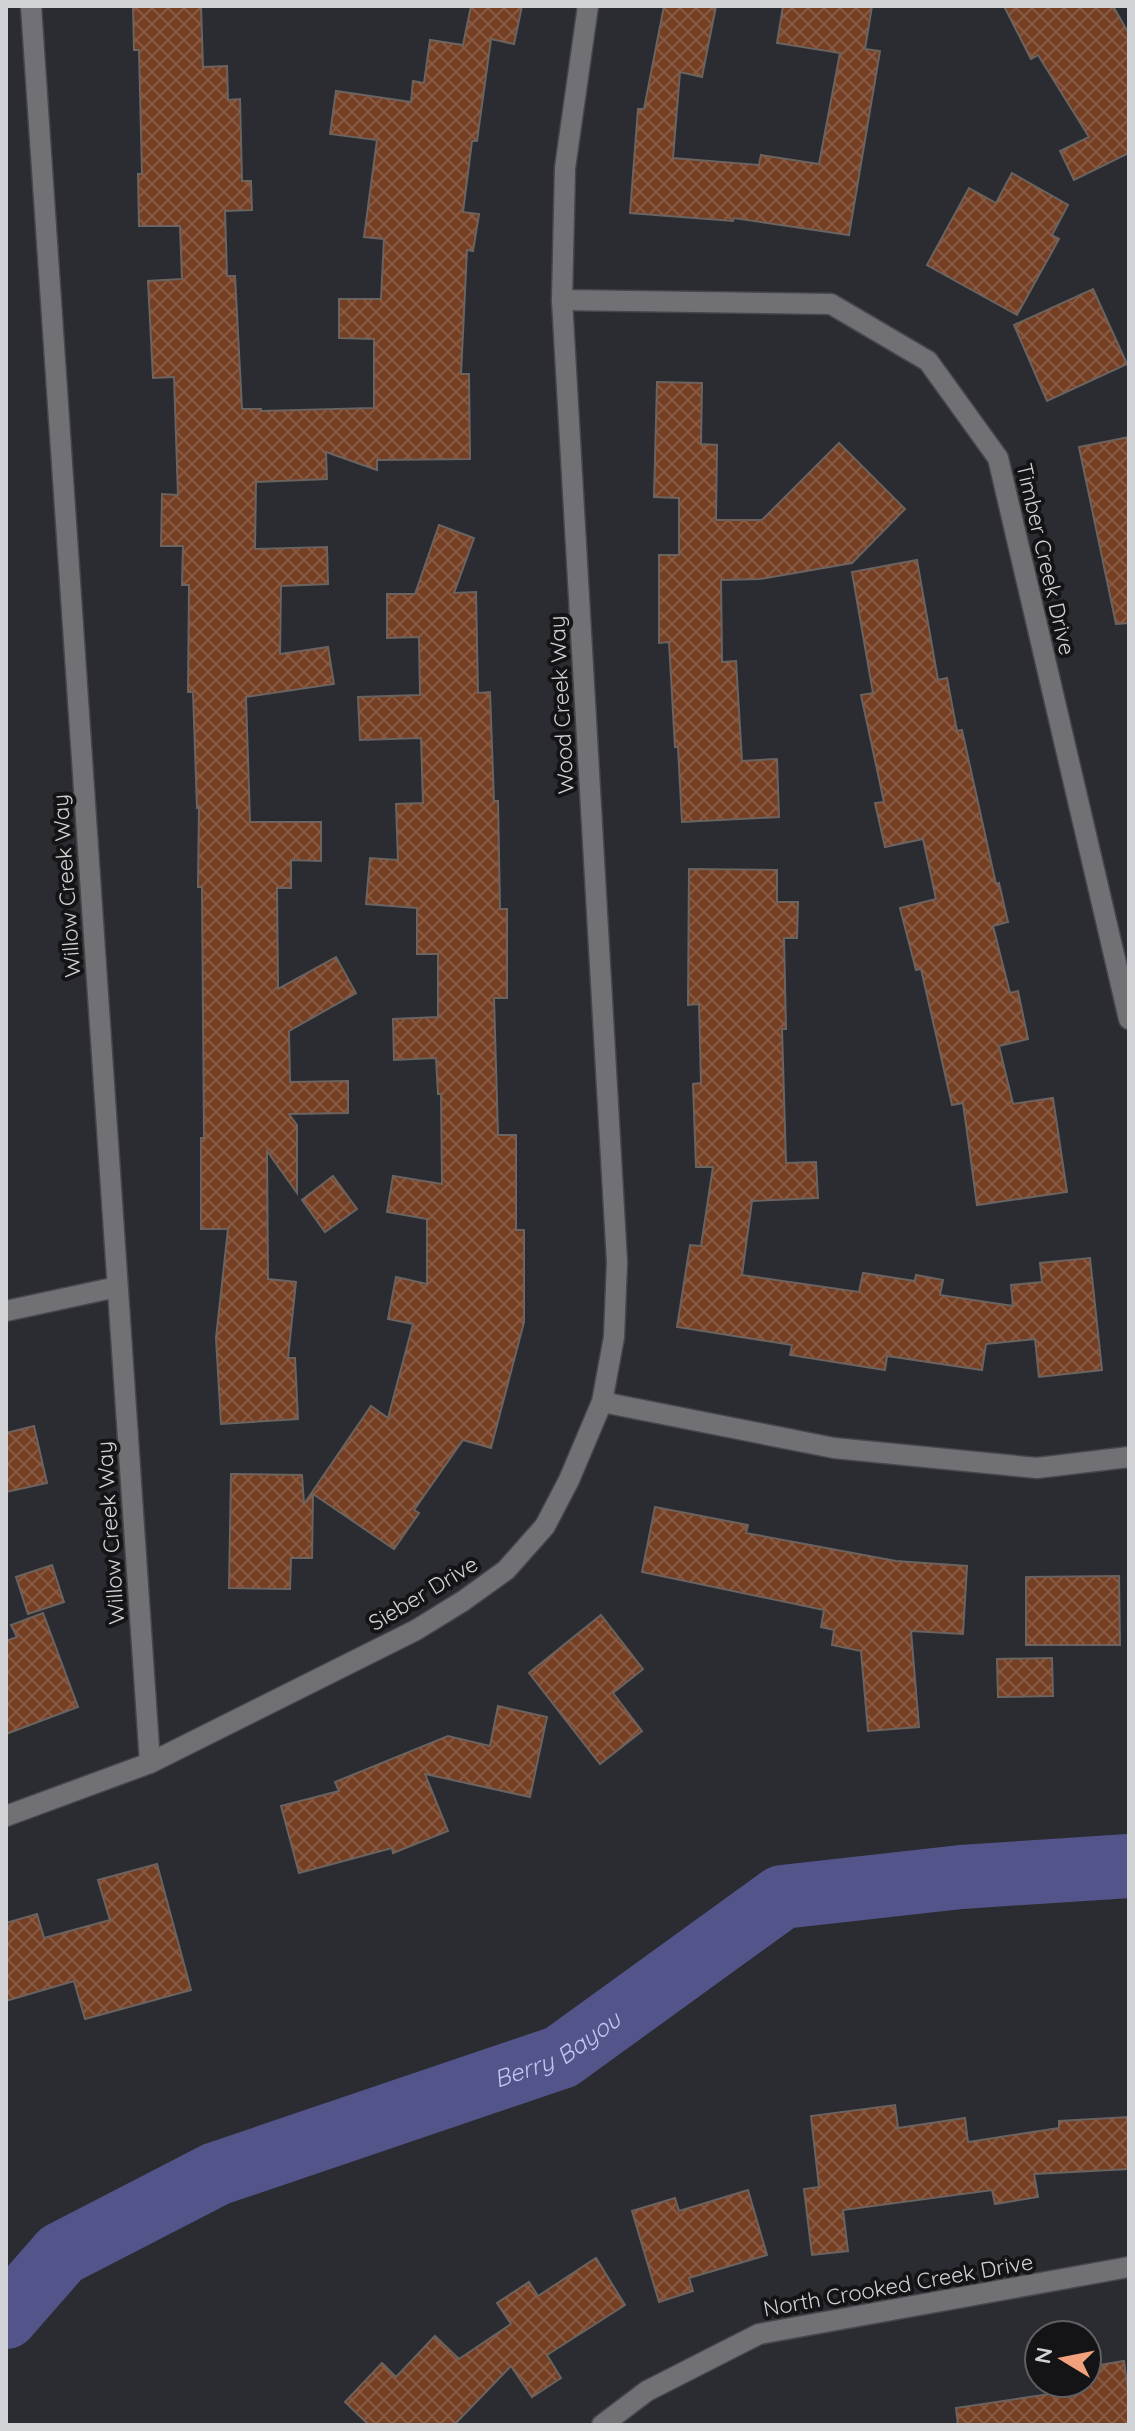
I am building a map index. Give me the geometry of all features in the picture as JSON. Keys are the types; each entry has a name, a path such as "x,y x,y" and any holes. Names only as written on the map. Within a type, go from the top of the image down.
{"street":[{"name":"Willow Creek Way","path":"31,6 150,1763"},
{"name":"Wood Creek Way","path":"588,6 565,168 562,300 617,1262 614,1337 602,1402"},
{"name":"Timber Creek Drive","path":"562,300 831,304 928,361 998,458 1120,940 1129,1019"},
{"path":"6,1311 117,1287"},
{"path":"602,1402 834,1448 1037,1468 1129,1457"},
{"name":"Sieber Drive","path":"6,1816 150,1763 416,1630 463,1601 506,1570 545,1526 569,1480 602,1402"},
{"name":"North Crooked Creek Drive","path":"602,2425 647,2391 759,2334 1129,2267"}],"building":[{"path":"133,6 201,6 203,67 227,66 228,100 240,99 242,181 251,181 252,210 225,211 227,276 235,276 242,409 261,411 374,408 374,339 339,338 339,299 381,299 384,239 364,237 377,140 330,134 336,91 411,102 413,81 424,83 430,40 463,45 471,6 522,6 514,44 491,39 477,141 472,141 463,212 479,214 473,251 467,250 461,374 469,374 470,459 377,460 377,470 326,452 327,479 256,482 255,549 327,547 328,584 281,586 280,654 328,647 334,684 246,697 250,822 321,822 321,861 291,860 291,888 277,888 278,989 336,957 356,993 289,1031 290,1082 348,1081 348,1113 289,1114 297,1125 297,1193 267,1151 268,1279 296,1282 288,1358 295,1358 298,1419 221,1424 216,1338 228,1229 201,1229 201,1138 204,1138 202,887 198,887 199,807 193,692 188,692 189,585 182,585 183,546 161,546 162,494 178,495 174,377 153,378 148,281 182,279 180,226 139,226 138,174 142,174 139,50 134,50"},
{"path":"664,6 716,6 702,77 680,72 673,158 759,165 761,155 819,164 840,53 777,43 783,6 872,6 865,49 880,51 849,235 734,218 733,221 630,213 638,109 644,109"},
{"path":"1004,6 1113,6 1129,34 1129,153 1074,180 1060,151 1089,137 1038,55 1031,59"},
{"path":"1012,173 1068,205 1052,235 1059,239 1017,315 927,265 969,188 996,203"},
{"path":"1093,289 1127,364 1047,401 1014,325"},
{"path":"657,382 702,383 701,444 717,445 716,520 762,520 839,443 905,509 852,563 760,579 721,580 722,662 736,661 742,761 777,759 779,817 682,822 669,642 659,643 659,555 679,555 679,498 654,497"},
{"path":"1129,437 1129,623 1116,624 1079,447"},
{"path":"439,525 474,538 454,593 476,592 478,693 490,692 494,801 498,801 500,909 507,909 507,998 494,998 498,1135 516,1135 516,1230 524,1230 524,1322 491,1448 463,1440 414,1510 419,1513 394,1549 313,1494 312,1558 291,1558 290,1589 229,1588 231,1474 302,1475 304,1504 371,1406 388,1418 413,1324 388,1319 396,1277 427,1284 427,1219 387,1212 393,1176 442,1184 441,1094 438,1094 436,1058 394,1060 393,1019 438,1017 438,954 417,954 417,908 366,904 370,858 398,860 396,804 423,803 421,738 360,740 358,697 420,695 419,637 387,638 387,594 415,594"},
{"path":"917,560 938,680 947,678 957,731 962,730 996,884 999,883 1008,922 993,926 1010,993 1018,991 1028,1039 999,1046 1013,1104 1053,1098 1067,1192 977,1205 963,1103 952,1105 921,969 916,970 900,908 936,899 923,839 885,847 875,803 884,802 861,695 873,693 852,572"},
{"path":"689,869 777,870 777,902 798,902 797,938 784,938 786,1029 782,1029 786,1163 816,1162 818,1198 752,1201 742,1275 859,1292 863,1273 915,1281 916,1275 943,1280 940,1295 1013,1306 1011,1285 1042,1282 1040,1263 1090,1258 1102,1370 1039,1377 1035,1339 986,1344 982,1370 887,1356 885,1370 790,1355 792,1345 677,1327 690,1245 701,1246 713,1167 696,1167 693,1084 701,1083 699,1004 688,1005"},
{"path":"333,1176 357,1209 325,1232 302,1200"},
{"path":"34,1426 47,1483 6,1492 6,1433"},
{"path":"655,1507 748,1525 746,1533 896,1561 967,1566 963,1634 911,1631 919,1727 868,1731 861,1651 832,1645 834,1630 821,1627 824,1610 642,1572"},
{"path":"52,1565 64,1602 28,1614 16,1577"},
{"path":"1119,1576 1120,1645 1026,1645 1026,1577"},
{"path":"43,1613 78,1707 6,1734 6,1641 17,1637 11,1625"},
{"path":"601,1615 643,1669 613,1693 642,1731 600,1764 529,1673"},
{"path":"1052,1658 1053,1696 998,1697 997,1659"},
{"path":"498,1706 547,1717 530,1797 425,1774 448,1831 393,1853 392,1848 299,1873 281,1806 339,1791 335,1782 448,1736 490,1746"},
{"path":"157,1864 191,1990 85,2019 74,1981 6,2001 6,1923 37,1914 44,1938 110,1920 98,1880"},
{"path":"895,2105 898,2128 965,2118 968,2142 1059,2128 1059,2121 1129,2117 1129,2169 1034,2174 1038,2197 995,2204 992,2190 843,2210 848,2251 812,2255 804,2189 819,2187 811,2116"},
{"path":"748,2190 767,2255 689,2278 693,2291 659,2302 632,2211 675,2198 679,2211"},
{"path":"596,2258 625,2305 547,2355 561,2378 532,2397 511,2366 454,2425 369,2425 345,2402 382,2363 396,2377 435,2336 459,2359 511,2324 497,2303 529,2282 538,2296"},
{"path":"1124,2361 1129,2425 958,2425 956,2408 1023,2398 1103,2399 1103,2364"}],"waterway":[{"name":"Berry Bayou","path":"6,2317 61,2254 216,2174 561,2057 782,1897 961,1877 1129,1866"}]}
